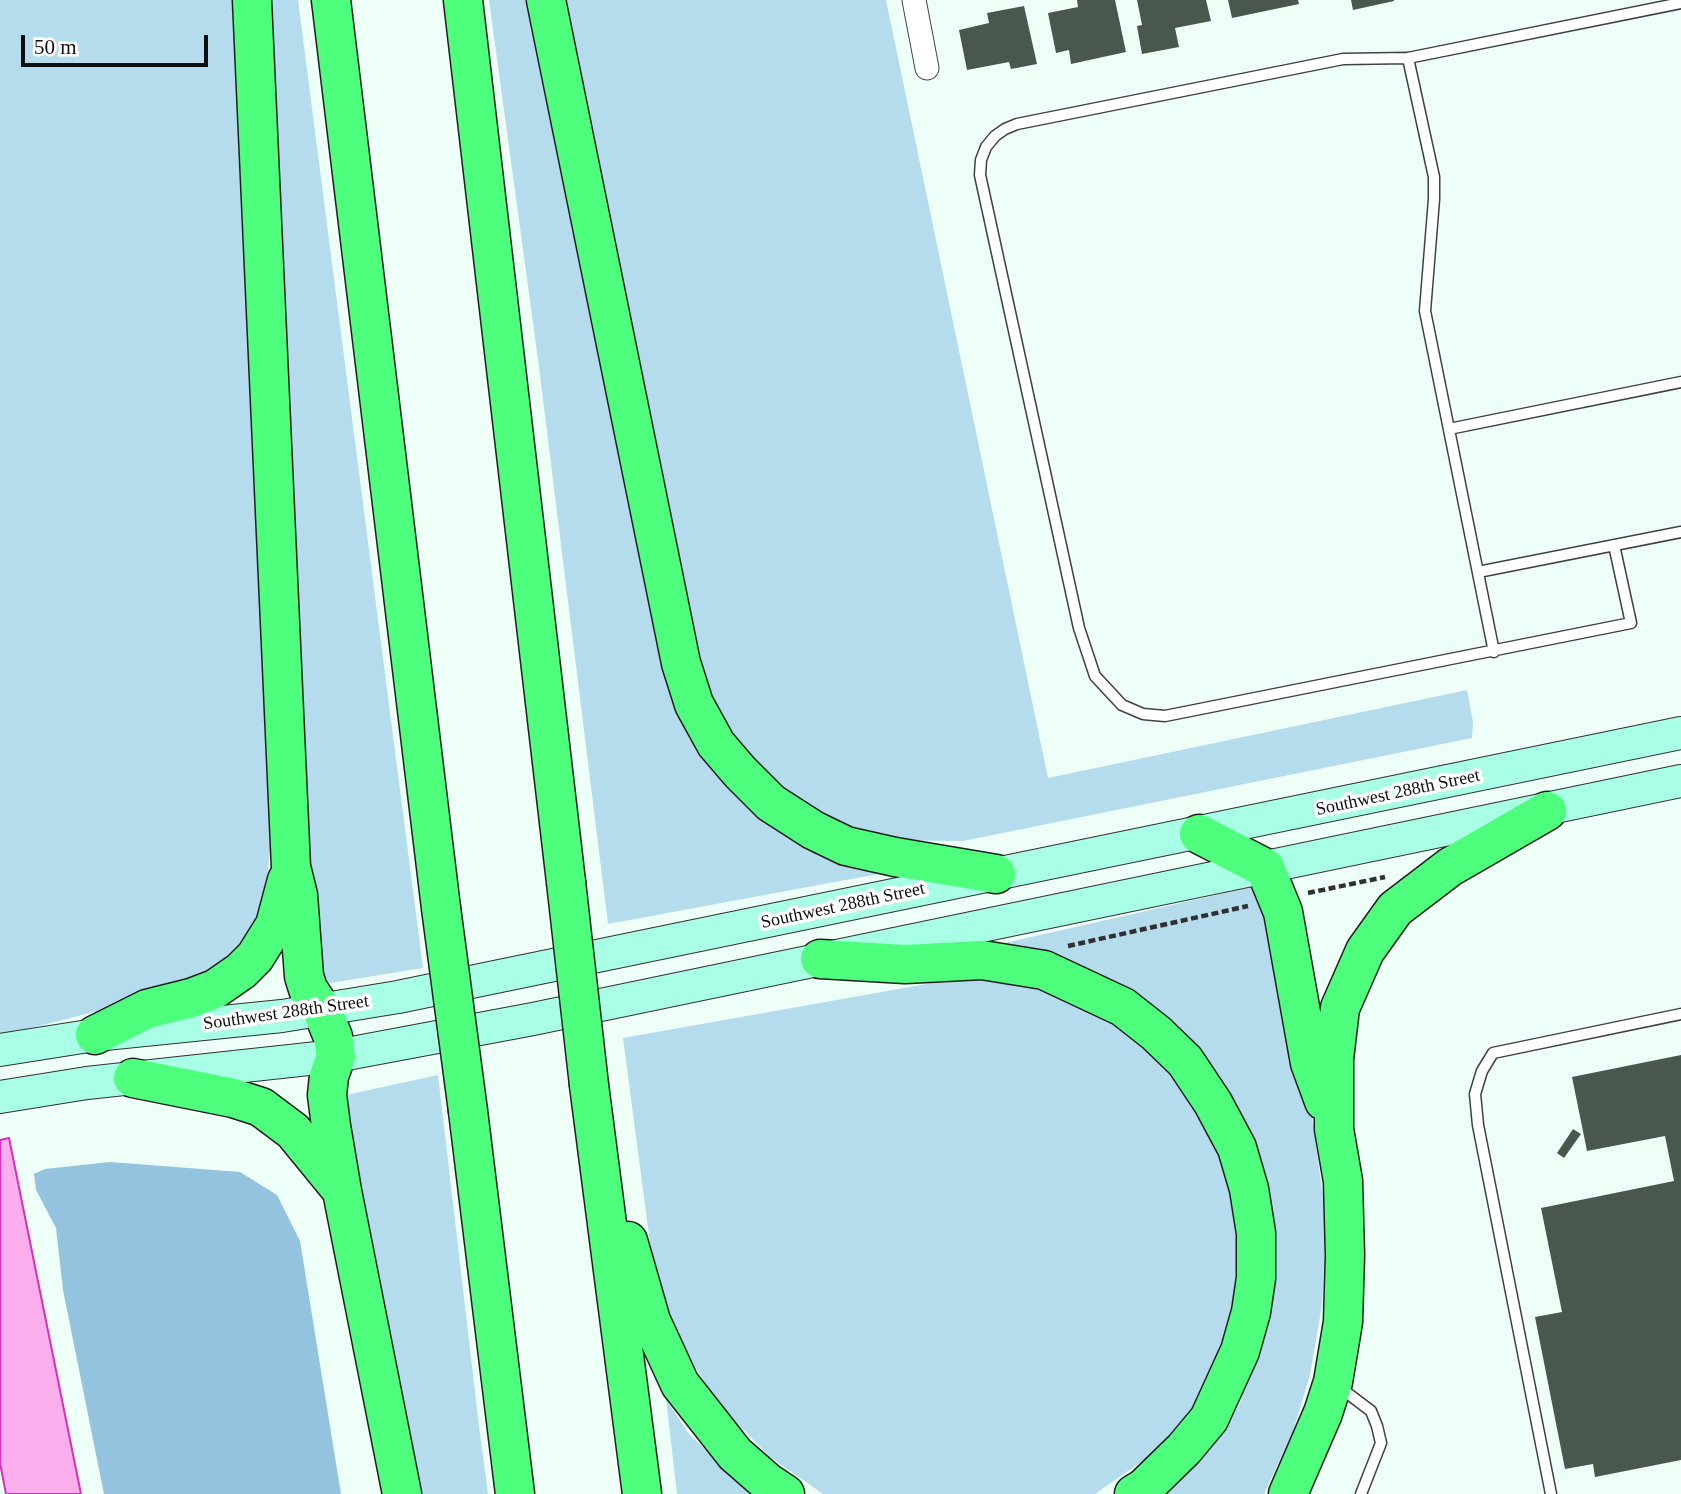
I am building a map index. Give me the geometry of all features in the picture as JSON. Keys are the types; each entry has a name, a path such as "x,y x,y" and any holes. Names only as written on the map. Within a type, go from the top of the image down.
{"highway":[{"path":"253,0 291,867 298,895 304,976 333,1037 336,1056 329,1076 327,1095 342,1191 402,1494"},
{"path":"331,0 515,1494"},
{"path":"463,0 589,1085 642,1494"},
{"path":"546,0 681,663 694,704 716,744 740,772 771,803 813,830 846,846 870,852 996,874"},
{"path":"1288,1494 1323,1413 1333,1382 1343,1322 1343,1181 1334,1129 1334,1059 1340,1008 1365,951 1395,909 1438,876 1548,811"},
{"path":"1199,834 1265,868 1283,912 1310,1063 1334,1129"},
{"path":"95,1035 148,1009 215,989 241,971 256,957 275,925 291,867"},
{"path":"820,959 905,964 982,960 1044,970 1123,1007 1185,1061 1213,1103 1237,1148 1249,1189 1256,1233 1256,1278 1251,1312 1240,1351 1209,1419 1184,1449 1144,1488 1134,1494"},
{"path":"133,1078 233,1098 261,1107 293,1131 342,1191"},
{"path":"600,1165 633,1254 651,1321 680,1384 735,1454 785,1494"}],"main road":[{"name":"Southwest 288th Street","path":"0,1050 95,1035 322,1010 398,997 1681,733"},
{"path":"0,1097 133,1078 336,1056 1548,811 1681,781"}],"street":[{"path":"914,0 926,68"}],"lane":[{"path":"1614,545 1631,623 1165,716 1143,714 1122,705 1095,676 1079,628 980,175 981,160 986,146 995,136 1005,128 1017,124 1343,59 1408,58 1681,3"},
{"path":"1408,58 1434,177 1424,311 1494,652"},
{"path":"1449,429 1681,382"},
{"path":"1478,572 1681,531"},
{"path":"1551,1494 1475,1094 1482,1071 1493,1054 1681,1014"},
{"path":"1333,1382 1371,1411 1377,1426 1381,1443 1361,1494"}],"path":[{"path":"1300,895 1390,876"},
{"path":"1067,946 1255,904"}],"shaded area":[{"path":"0,0 239,0 271,843 265,893 250,949 172,992 0,1036"},
{"path":"263,0 298,0 423,968 318,985 308,971"},
{"path":"489,0 535,0 682,709 878,874 608,924 539,367"},
{"path":"557,0 886,0 1048,778 1467,690 1473,722 1472,738 963,841 881,840 835,825 753,772 698,679"},
{"path":"1256,886 1263,893 1311,1110 1324,1204 1322,1305 1310,1375 1293,1431 1264,1494 1167,1494 1196,1466 1239,1406 1266,1320 1225,1097 996,945"},
{"path":"994,972 1061,989 1150,1043 1209,1118 1238,1204 1239,1302 1200,1401 1164,1446 1095,1494 823,1494 770,1457 721,1407 688,1356 673,1324 652,1258 623,1038"},
{"path":"438,1075 488,1494 418,1494 337,1097"},
{"path":"9,1138 81,1494 6,1494 0,1463 0,1140"},
{"path":"110,1162 240,1172 277,1195 300,1241 341,1494 104,1494 63,1290 56,1228 36,1190 34,1174 45,1169"},
{"path":"666,1399 688,1433 751,1494 677,1494"}],"building":[{"path":"1077,0 1115,0 1126,52 1071,64 1069,50 1056,53 1048,13 1078,7"},
{"path":"1137,0 1206,0 1211,21 1175,28 1179,47 1142,54 1137,26 1142,25"},
{"path":"1228,0 1298,0 1299,4 1232,18"},
{"path":"1351,0 1394,0 1394,1 1353,10"},
{"path":"1024,6 1037,64 1011,69 1009,62 967,70 959,30 989,23 987,13"},
{"path":"1681,1055 1681,1460 1595,1477 1593,1464 1565,1469 1535,1317 1562,1312 1541,1208 1674,1181 1665,1136 1587,1151 1572,1077"},
{"path":"1573,1129 1581,1134 1564,1158 1557,1153"}]}
